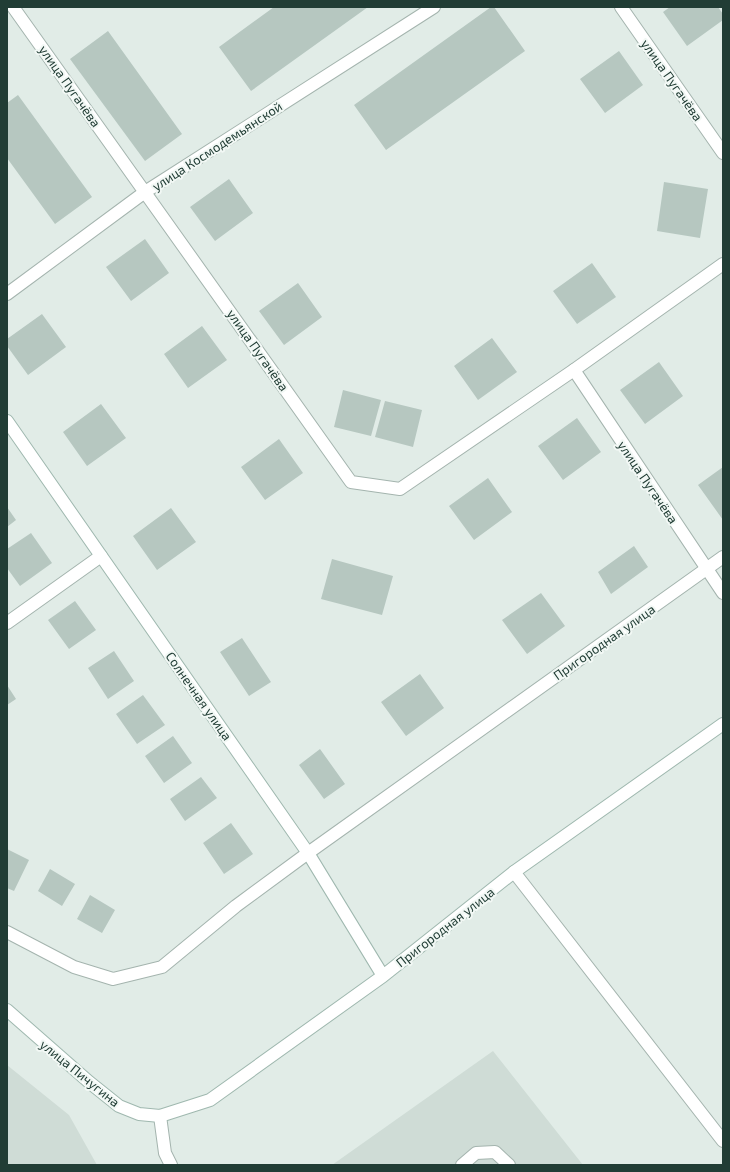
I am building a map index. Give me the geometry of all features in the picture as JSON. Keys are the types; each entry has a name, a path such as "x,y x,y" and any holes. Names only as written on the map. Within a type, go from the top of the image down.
{"street":[{"name":"улица Пугачёва","path":"13,7 351,482 400,490 574,370 723,264"},
{"name":"улица Космодемьянской","path":"7,294 145,192 434,7"},
{"name":"улица Пугачёва","path":"620,7 723,153"},
{"name":"улица Пугачёва","path":"574,370 723,593"},
{"name":"Солнечная улица","path":"7,421 308,852 383,976"},
{"path":"7,623 101,556"},
{"name":"Пригородная улица","path":"7,932 74,967 113,978 162,967 236,906 308,852 723,558"},
{"name":"Пригородная улица","path":"160,1116 210,1100 383,976 514,872 723,724"},
{"path":"514,872 723,1141"},
{"name":"улица Пичугина","path":"7,1010 88,1082 119,1106 139,1114 160,1116"},
{"path":"160,1116 165,1153 171,1165"},
{"path":"462,1165 476,1153 495,1152 509,1165"}],"shaded area":[{"path":"493,1051 583,1165 332,1165"},
{"path":"7,1065 69,1115 97,1165 7,1165"}],"building":[{"path":"274,7 368,7 251,91 219,47"},
{"path":"491,7 494,7 525,51 386,150 354,105"},
{"path":"670,7 718,7 723,14 723,20 687,46 663,12"},
{"path":"108,31 182,134 145,161 70,59"},
{"path":"619,51 643,85 605,113 580,79"},
{"path":"18,95 92,197 55,224 7,158 7,103"},
{"path":"229,179 253,213 215,241 190,207"},
{"path":"664,182 708,189 700,238 657,231"},
{"path":"145,239 169,273 131,301 106,267"},
{"path":"592,263 616,297 577,324 553,291"},
{"path":"298,283 322,317 284,345 259,311"},
{"path":"42,314 66,347 28,375 7,346 7,339"},
{"path":"202,326 227,360 188,388 164,354"},
{"path":"492,338 517,372 478,400 454,366"},
{"path":"659,362 683,396 645,424 620,390"},
{"path":"343,390 381,400 371,436 334,427"},
{"path":"385,401 422,410 413,447 375,437"},
{"path":"101,404 126,438 87,466 63,432"},
{"path":"577,418 601,452 563,480 538,446"},
{"path":"279,439 303,473 265,500 241,467"},
{"path":"723,467 723,520 698,485"},
{"path":"488,478 512,512 474,540 449,506"},
{"path":"7,507 16,520 7,527"},
{"path":"171,508 196,542 157,570 133,536"},
{"path":"31,533 52,563 20,586 7,568 7,549"},
{"path":"634,546 648,567 611,594 598,572"},
{"path":"332,559 393,576 382,615 321,599"},
{"path":"541,593 565,626 527,654 502,620"},
{"path":"75,601 96,630 69,649 48,620"},
{"path":"242,638 271,682 249,696 220,652"},
{"path":"114,651 134,681 108,699 88,668"},
{"path":"420,674 444,708 406,736 381,702"},
{"path":"7,685 16,699 7,705"},
{"path":"143,695 165,725 137,744 116,714"},
{"path":"173,736 192,763 164,783 145,756"},
{"path":"320,749 345,784 324,799 299,765"},
{"path":"201,777 217,798 185,821 170,799"},
{"path":"231,823 253,854 224,874 203,843"},
{"path":"7,849 29,860 14,891 7,888"},
{"path":"50,869 75,884 62,906 38,891"},
{"path":"90,895 115,910 102,933 77,919"}]}
